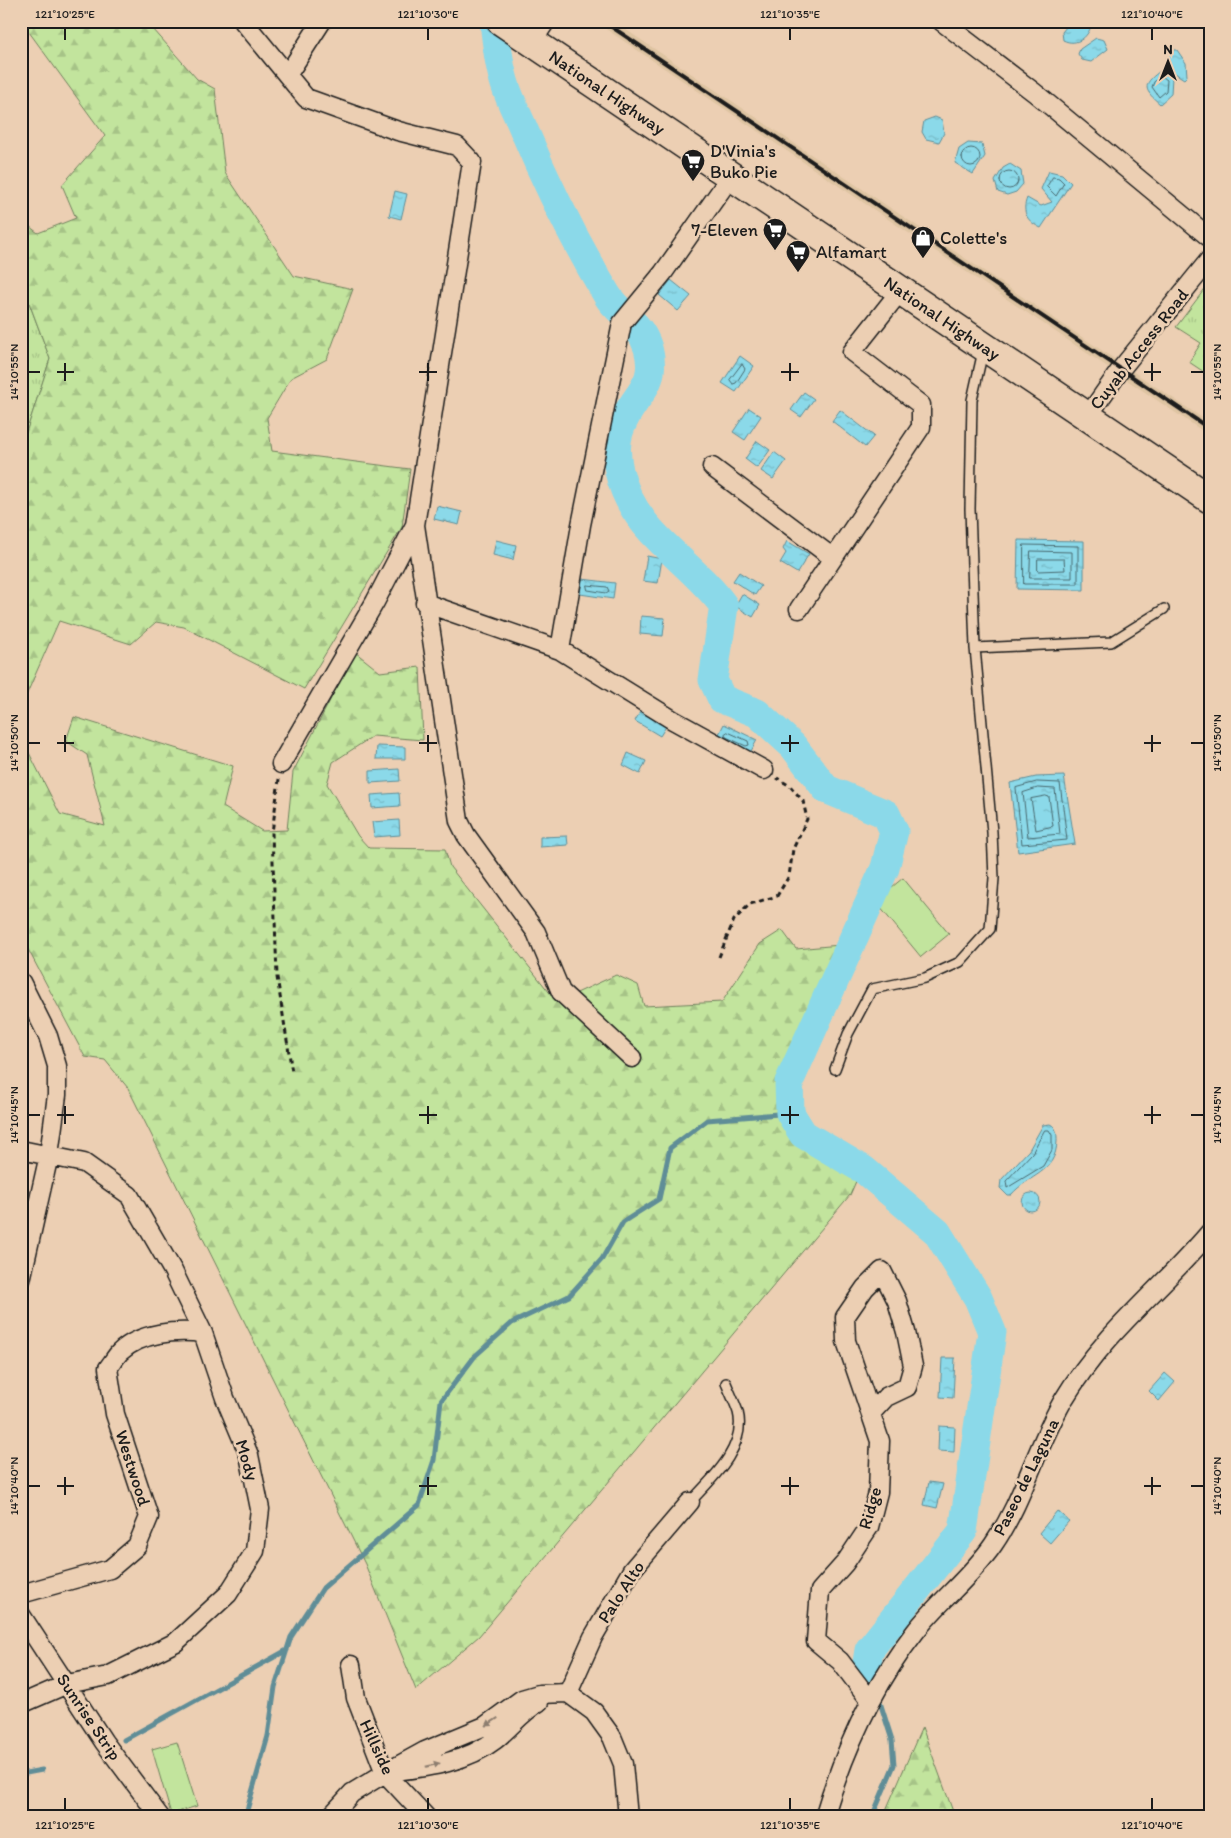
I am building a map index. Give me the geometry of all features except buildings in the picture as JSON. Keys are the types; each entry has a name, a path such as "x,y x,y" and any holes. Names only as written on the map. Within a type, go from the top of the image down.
{"main road":[{"name":"National Highway","path":"522,28 731,176 1210,499"}],"street":[{"path":"243,21 306,98 398,131 457,146 472,162 415,526 459,821 466,835 536,932 561,992 632,1058"},
{"path":"288,74 322,21"},
{"path":"941,21 1035,93 1210,238"},
{"path":"560,650 581,526 627,317 663,273 731,176"},
{"name":"Cuyab Access Road","path":"1088,416 1121,369 1210,259"},
{"path":"799,609 921,427 921,405 852,352 901,290"},
{"path":"712,467 833,558"},
{"path":"281,764 374,602 415,526"},
{"path":"425,603 560,650 674,720 764,770"},
{"path":"21,982 48,1036 57,1066 57,1095 49,1155 25,1246 21,1280"},
{"name":"Mody","path":"21,1150 84,1163 129,1195 174,1271 203,1333 225,1398 249,1455 260,1508 255,1551 228,1594 176,1642 108,1676 67,1684 21,1704"},
{"name":"Paseo de Laguna","path":"824,1817 869,1699 915,1632 993,1545 1023,1491 1043,1438 1065,1398 1110,1334 1210,1232"},
{"name":"Ridge","path":"869,1699 840,1661 816,1641 820,1591 845,1563 869,1527 878,1492 880,1441 872,1412 846,1341 845,1317 866,1288 882,1271 897,1301 913,1366 908,1387 886,1397 872,1412"},
{"name":"Westwood","path":"21,1594 110,1570 137,1546 150,1517 115,1414 108,1368 120,1351 144,1338 176,1330 203,1333"},
{"name":"Palo Alto","path":"568,1693 593,1637 632,1570 690,1502"},
{"name":"Sunrise Strip","path":"21,1615 107,1747 160,1817"},
{"name":"Hillside","path":"351,1665 356,1698 385,1773 426,1817"},
{"path":"330,1817 352,1793 385,1773 430,1767 473,1754 498,1738 527,1709 542,1700 568,1693 594,1712 612,1737 623,1764 628,1817"}],"lane":[{"path":"835,1069 848,1034 872,989 925,978 960,962 990,929 994,878 992,832 975,648 970,509 972,400 984,346"},
{"path":"975,648 1111,642 1164,609"},
{"path":"690,1502 731,1454 737,1436 738,1414 726,1383"}],"path":[{"path":"281,764 272,833 277,977 292,1072"},
{"path":"719,957 734,920 750,904 776,896 789,876 793,849 807,819 803,801 790,786 764,770"}],"shaded area":[{"path":"594,21 613,21 1210,423 1210,436"}],"green space":[{"path":"21,21 146,21 197,79 215,89 225,173 294,276 353,289 327,359 291,378 267,418 272,451 410,469 402,527 304,689 184,627 156,622 131,644 59,621 21,707 21,448 50,359 21,281 21,220 38,233 76,218 62,185 105,136"},
{"path":"21,281 50,359 21,448"},
{"path":"1210,282 1210,376 1189,362 1201,343 1176,327"},
{"path":"355,652 380,672 420,667 423,740 373,736 333,762 327,784 358,836 369,848 445,849 450,867 557,1002 616,975 638,985 644,1006 722,1002 760,944 782,930 796,949 851,944 789,1082 790,1113 803,1135 857,1179 850,1195 479,1636 416,1690 365,1564 128,1088 105,1060 85,1057 21,936 21,737 60,814 105,826 87,755 66,741 74,717 233,766 223,807 262,831 287,830 293,772"},
{"path":"903,878 949,934 921,957 875,901"},
{"path":"922,1727 955,1817 883,1817"},
{"path":"177,1742 197,1806 171,1814 152,1749"}],"water":[{"path":"1071,21 1092,21 1086,36 1078,41 1068,42 1063,40 1062,32"},
{"path":"1096,38 1104,40 1108,49 1091,62 1082,60 1078,54 1080,49"},
{"path":"1171,50 1177,50 1186,63 1187,76 1184,79 1170,70 1167,58"},
{"path":"1159,72 1172,77 1171,94 1160,104 1148,92 1147,88 1149,81"},
{"path":"935,117 942,120 944,133 939,142 926,139 922,132 924,121"},
{"path":"968,143 982,144 985,156 973,174 955,163 959,149"},
{"path":"1010,164 1021,171 1023,184 1016,192 1007,195 998,192 995,181 1003,168"},
{"path":"1049,171 1062,174 1071,183 1041,228 1029,220 1025,213 1025,203 1027,198 1041,206 1052,202 1041,189"},
{"path":"395,191 407,194 401,219 389,216"},
{"path":"671,280 691,296 678,311 659,295"},
{"path":"740,356 754,366 736,392 722,383"},
{"path":"804,392 814,399 801,417 791,410"},
{"path":"749,408 761,416 745,440 733,432"},
{"path":"840,410 874,436 865,447 832,421"},
{"path":"757,441 770,450 757,468 745,459"},
{"path":"774,452 786,461 773,479 761,471"},
{"path":"437,506 462,512 459,525 434,519"},
{"path":"496,540 516,545 513,560 493,555"},
{"path":"1018,540 1084,541 1084,590 1017,589"},
{"path":"787,541 809,554 797,573 780,563 786,553 783,549"},
{"path":"647,556 662,559 658,583 643,581"},
{"path":"739,572 761,586 755,595 733,581"},
{"path":"582,579 615,583 613,599 580,594"},
{"path":"742,594 760,605 753,617 735,606"},
{"path":"641,616 665,618 663,636 640,634"},
{"path":"641,710 667,725 660,736 635,721"},
{"path":"724,724 757,740 750,753 717,738"},
{"path":"377,746 405,747 405,759 376,759"},
{"path":"628,753 646,761 640,774 623,765"},
{"path":"399,769 400,781 370,783 370,771"},
{"path":"1064,776 1075,844 1018,852 1010,783 1036,777"},
{"path":"399,793 400,806 372,808 371,795"},
{"path":"399,820 400,835 374,837 372,822"},
{"path":"567,836 568,845 540,847 540,837"},
{"path":"1050,1124 1055,1129 1057,1136 1052,1160 1040,1173 1011,1195 1007,1195 1000,1188 1001,1180 1029,1150 1043,1125"},
{"path":"1031,1193 1039,1198 1040,1202 1035,1210 1031,1211 1023,1206 1022,1202 1027,1194"},
{"path":"942,1358 955,1358 953,1398 940,1397"},
{"path":"1165,1373 1175,1382 1159,1401 1149,1391"},
{"path":"939,1426 955,1427 954,1452 938,1451"},
{"path":"929,1482 943,1484 937,1508 924,1505"},
{"path":"1057,1511 1069,1521 1050,1543 1039,1533"}],"waterway":[{"path":"494,21 496,42 507,90 552,193 607,295 617,308 634,324 648,348 650,360 648,379 645,387 629,410 617,439 616,451 619,471 626,493 636,512 649,529 710,589 724,606 713,680 722,699 757,713 793,746 826,789 886,814 894,831 885,868 789,1082 790,1113 803,1134 864,1170 937,1232 978,1298 992,1332 963,1531 869,1650 865,1675"},
{"path":"245,1817 268,1736 275,1687 291,1637 323,1588 419,1505 434,1460 441,1401 475,1356 512,1323 569,1296 602,1259 623,1222 659,1199 670,1148 707,1120 790,1113"},
{"path":"124,1740 287,1650"},
{"path":"872,1817 894,1765 892,1740 879,1699"},
{"path":"21,1774 42,1770"}],"railway":[{"path":"603,21 1210,429"}],"place":[{"name":"D'Vinia's Buko Pie","path":"693,182"},
{"name":"7-Eleven","path":"775,251"},
{"name":"Colette's","path":"923,259"},
{"name":"Alfamart","path":"798,273"}]}
